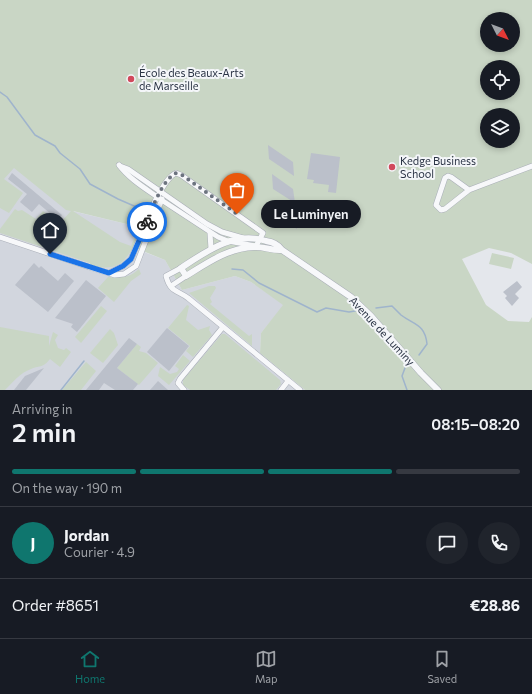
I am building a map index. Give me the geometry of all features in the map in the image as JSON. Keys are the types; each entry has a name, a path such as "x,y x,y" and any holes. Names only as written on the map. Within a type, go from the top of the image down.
{"street":[{"name":"Avenue de Luminy","path":"159,194 128,169 119,165 124,173 217,229 231,235 260,239 279,245 282,250 351,297 371,316 438,390"},
{"path":"469,190 448,176 445,178 436,205 441,210 445,209 469,190 532,166"},
{"path":"109,273 123,266 131,259 159,194 172,175 176,173 182,175 263,232 256,246"},
{"path":"0,237 109,273 124,274 136,266 163,201 159,194"},
{"name":"Avenue de Luminy","path":"163,201 210,233 228,241 282,250"},
{"path":"210,233 212,249"},
{"name":"Avenue de Luminy","path":"181,268 228,241 247,238"},
{"name":"Avenue de Luminy","path":"186,276 223,254 241,248 256,246"},
{"path":"171,286 186,276 181,268 166,276 168,283 174,291 183,294 300,390"},
{"path":"184,390 178,383 180,379 223,327"},
{"path":"281,390 288,381"}],"shaded area":[{"path":"0,153 72,211 139,227 131,247 165,260 182,290 235,276 251,282 284,305 261,333 260,353 305,390 0,390"}],"green space":[{"path":"0,0 532,0 532,264 511,253 489,248 462,259 486,305 508,321 529,322 532,317 532,390 305,390 260,353 261,333 283,305 251,282 235,276 182,290 165,260 133,247 121,263 116,266 104,268 90,265 90,263 0,233 0,229 15,209 18,211 22,210 36,219 43,211 59,224 71,211 66,210 14,168 4,179 23,193 9,213 0,208","holes":["73,211 139,227 131,246 120,242"]},
{"path":"492,253 514,258 511,269 489,264"},
{"path":"139,269 141,274 131,281 114,302 98,288 108,277 125,277"},
{"path":"209,286 215,286 216,288 210,298 212,302 210,304 249,336 252,334 252,346 189,293"},
{"path":"187,305 189,306 186,320 198,330 210,326 209,330 212,335 193,357 186,351 190,346 168,328"},
{"path":"101,306 107,311 81,343 75,337"},
{"path":"0,327 49,336 49,346 53,332 58,335 55,340 58,348 64,350 66,348 71,352 60,367 50,359 44,365 23,373 5,390 0,390"},
{"path":"110,329 114,333 118,345 103,363 90,353"},
{"path":"222,334 225,334 280,380 281,384 276,390 190,390 183,385 183,380"},
{"path":"137,344 141,347 139,351 146,353 158,363 139,385 117,368"},
{"path":"183,355 190,361 169,385 158,376 160,367 170,374 177,372 179,369 175,366"},
{"path":"86,362 96,371 81,390 62,390"}],"building":[{"path":"268,145 293,162 294,176 269,159"},
{"path":"311,153 340,157 336,193 328,192 329,185 313,183 314,180 307,179"},
{"path":"12,173 62,215 58,220 39,204 32,212 20,202 27,194 8,179"},
{"path":"272,174 293,189 295,203 273,189"},
{"path":"275,201 296,215 297,229 276,215"},
{"path":"34,263 39,268 41,266 58,281 65,273 74,281 48,312 15,285"},
{"path":"86,280 106,296 77,332 71,327 73,324 55,318"},
{"path":"517,281 522,287 515,294 519,298 512,306 505,298 507,296 503,292"},
{"path":"167,328 189,346 169,371 147,352"},
{"path":"129,338 137,344 117,368 138,384 133,390 115,390 104,383 99,390 86,390"},
{"path":"44,368 26,390 14,390 25,376"},
{"path":"158,381 168,390 150,390"}],"waterway":[{"path":"0,92 7,97 35,135 55,146 60,153 80,169 90,184 141,209"},
{"path":"232,269 243,270 259,283 317,312 326,308 349,312 355,311"},
{"path":"376,308 392,306 401,315 418,326 424,332 427,344 419,355"},
{"path":"61,390 84,361"},
{"path":"405,368 402,376 407,390"}],"way so far":[{"path":"147,222 157,196 169,178 176,173 182,175 237,214"}],"place":[{"name":"École des Beaux-Arts de Marseille","path":"131,79"},
{"name":"Kedge Business School","path":"392,167"},
{"name":"Le Luminyen","path":"237,214"}],"route":[{"path":"50,254 109,273 123,266 131,259 147,222"}]}
